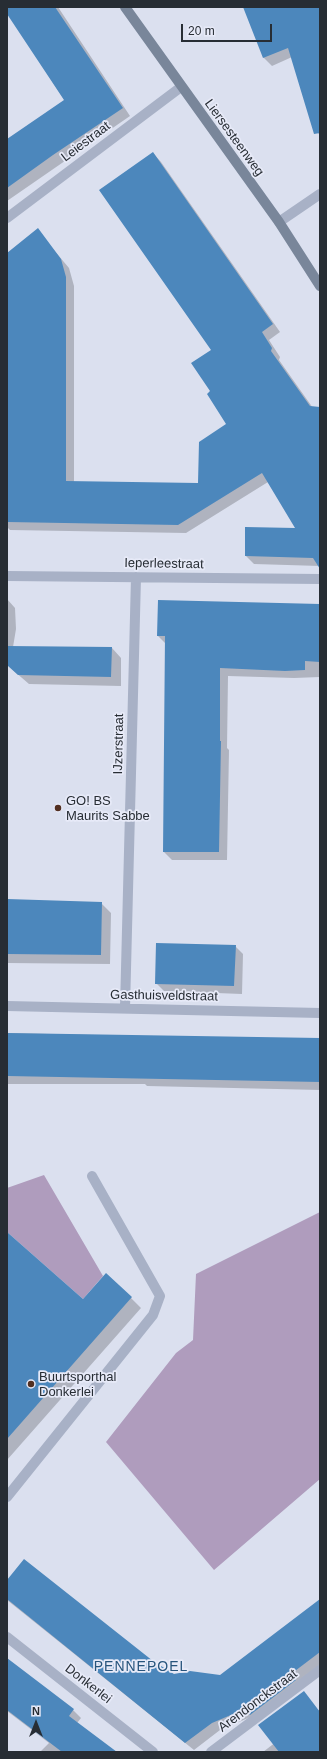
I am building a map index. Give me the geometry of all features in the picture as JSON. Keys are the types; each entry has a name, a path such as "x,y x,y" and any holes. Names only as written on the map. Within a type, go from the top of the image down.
{"main road":[{"name":"Liersesteenweg","path":"124,7 279,222 320,286"}],"street":[{"name":"Leiestraat","path":"7,218 181,86"},
{"path":"279,222 320,194"},
{"name":"Ieperleestraat","path":"7,576 320,579"},
{"name":"IJzerstraat","path":"125,1008 136,577"},
{"name":"Gasthuisveldstraat","path":"7,1006 320,1013"},
{"path":"7,1497 153,1315 160,1296 92,1176"},
{"name":"Donkerlei","path":"7,1637 153,1752"},
{"name":"Arendonckstraat","path":"211,1752 320,1670"}],"shaded area":[{"path":"44,1175 103,1276 83,1299 7,1232 7,1188"},
{"path":"320,1212 320,1479 214,1570 106,1442 176,1353 193,1340 196,1274"}],"building":[{"path":"7,7 55,7 123,108 7,188 7,139 64,100 7,14"},
{"path":"243,7 320,7 320,133 314,134 288,48 263,58"},
{"path":"153,152 273,324 262,332 272,348 271,351 310,406 320,407 320,569 313,558 245,556 245,527 295,528 262,473 178,525 7,522 7,253 38,228 61,259 66,277 66,481 198,483 199,442 226,424 207,394 210,391 191,363 211,350 99,190"},
{"path":"158,600 320,604 320,662 305,661 305,670 285,671 220,668 221,741 219,852 163,852 165,636 157,636"},
{"path":"7,646 112,647 111,677 18,675 7,665"},
{"path":"7,899 102,902 101,955 7,954"},
{"path":"156,943 236,945 234,986 155,984"},
{"path":"7,1033 320,1038 320,1082 7,1076"},
{"name":"Buurtsporthal Donkerlei","path":"7,1232 83,1299 106,1273 132,1297 7,1439"},
{"path":"24,1559 153,1661 174,1674 190,1671 220,1675 320,1599 320,1652 291,1674 296,1680 250,1715 245,1709 212,1723 185,1743 7,1599 7,1580"},
{"path":"7,1658 74,1709 69,1716 117,1752 62,1752 7,1710"},
{"path":"304,1691 320,1712 320,1752 279,1752 258,1725"}],"place":[{"name":"GO! BS Maurits Sabbe","path":"58,808"},
{"name":"Buurtsporthal Donkerlei","path":"31,1384"}],"district":[{"name":"PENNEPOEL","path":"141,1667"}]}
